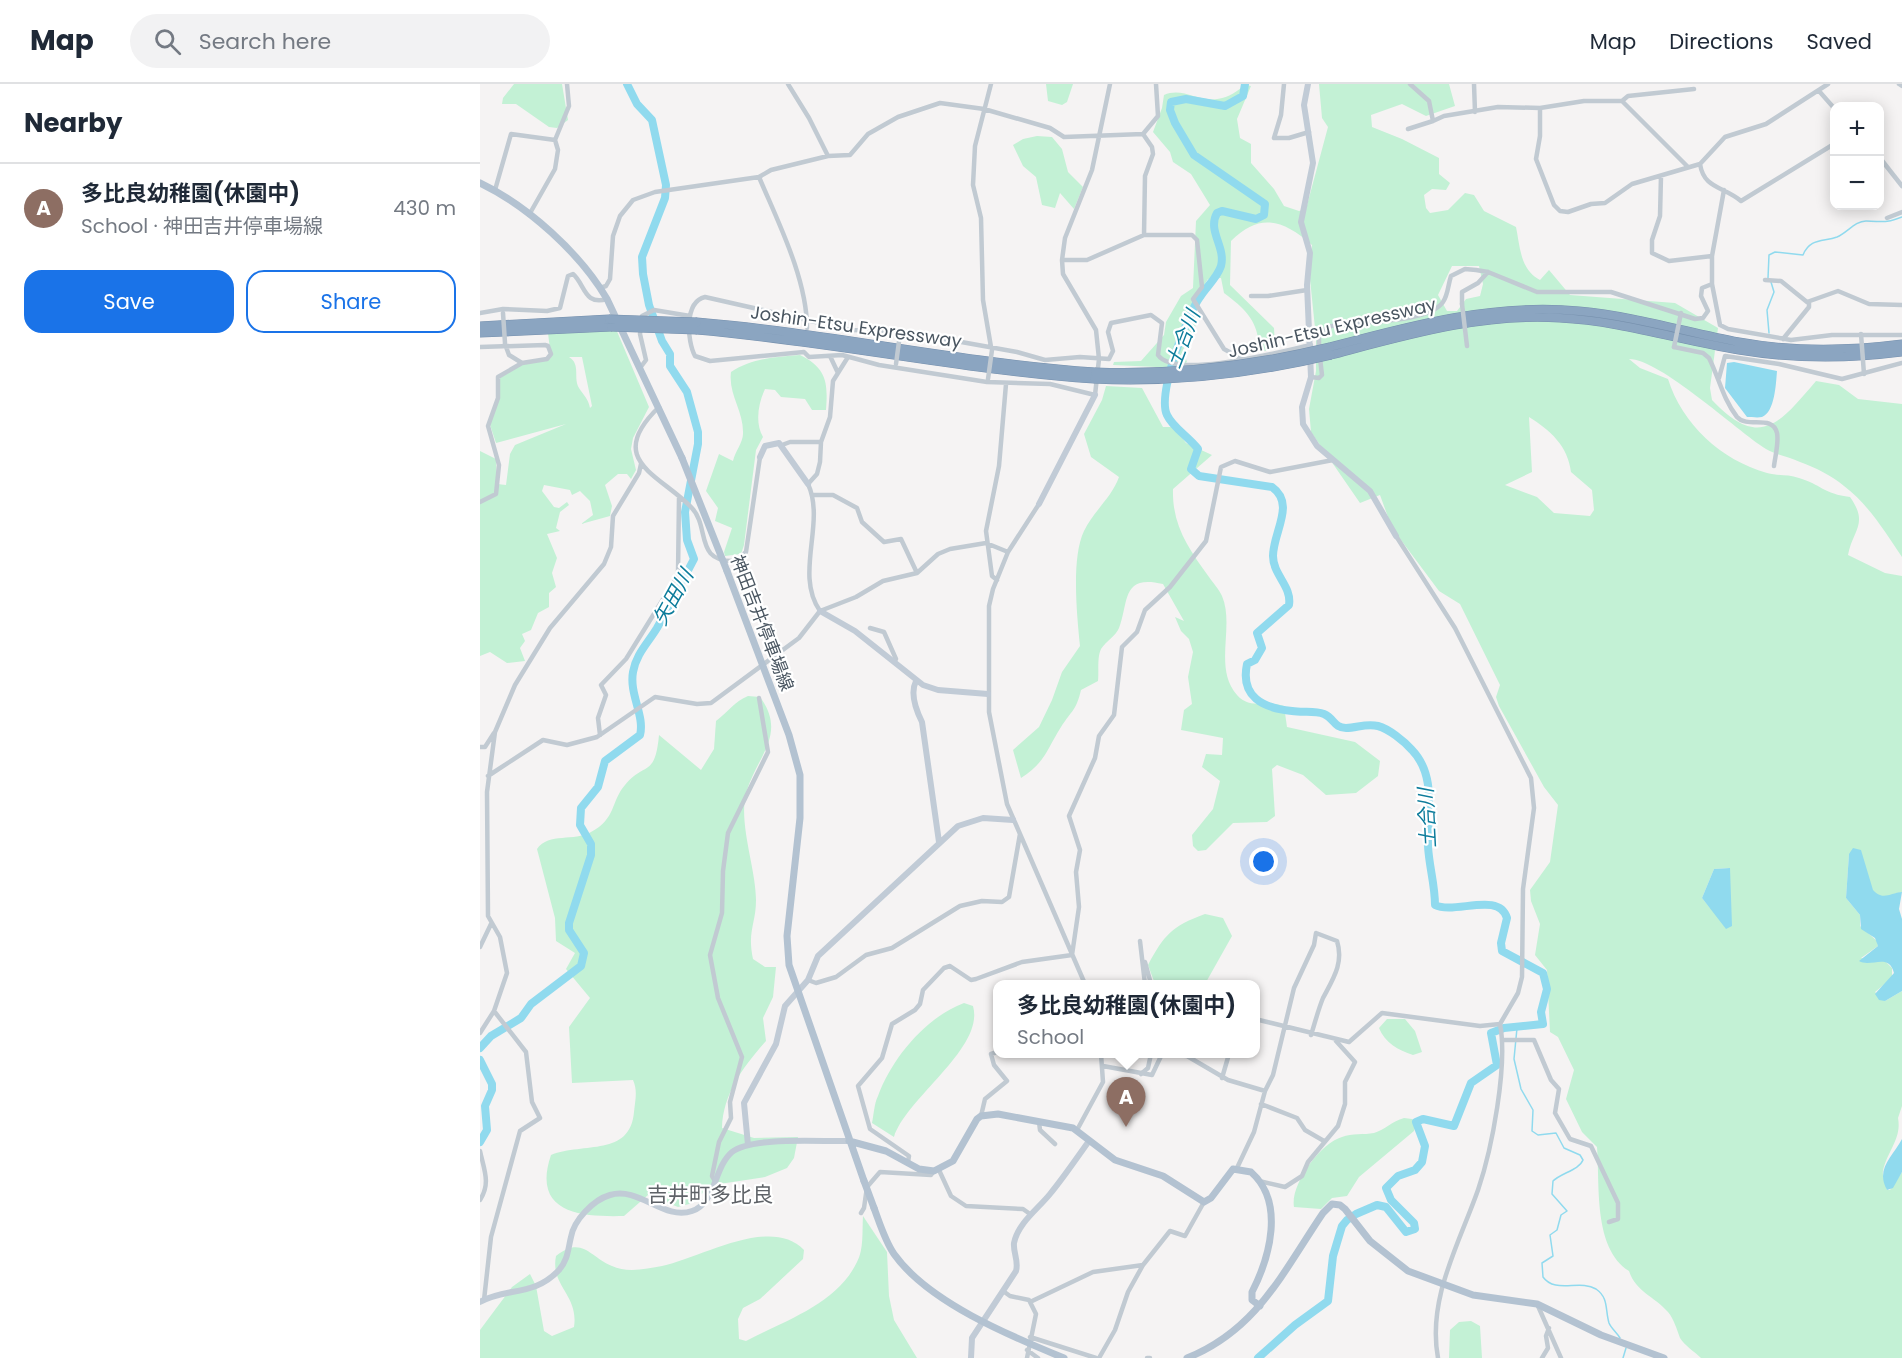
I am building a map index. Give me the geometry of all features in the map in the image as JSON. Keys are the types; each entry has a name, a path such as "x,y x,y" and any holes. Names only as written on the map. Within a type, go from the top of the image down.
{"highway":[{"name":"Joshin-Etsu Expressway","path":"1330,351 1451,317 1536,309 1609,315 1781,348 1839,350 1902,344"},
{"name":"Joshin-Etsu Expressway","path":"481,331 610,323 783,330 1094,376 1213,369 1259,363 1330,351 1453,325 1537,317 1598,321 1737,350 1779,356 1840,357 1902,352"}],"main road":[{"name":"神田吉井停車場線","path":"480,183 495,190 528,215 575,255 600,288 682,458 727,571 789,735 800,775 800,818 787,936 789,965 796,993 849,1141 892,1252 913,1278 939,1298 1064,1358"},
{"path":"849,1141 886,1151 919,1168 937,1170 953,1161 970,1128 981,1116 998,1114 1077,1130 1115,1161 1163,1176 1204,1202 1211,1198 1230,1172 1237,1168 1251,1172 1259,1181 1272,1216 1269,1243 1252,1292 1252,1300 1260,1306"},
{"path":"1188,1358 1233,1333 1260,1306 1332,1204 1341,1205 1370,1241 1408,1271 1473,1295 1536,1304 1601,1335 1664,1358"}],"street":[{"path":"528,215 555,169 558,150 555,140 569,106 567,84"},
{"path":"788,84 809,118 828,156"},
{"path":"988,380 992,349 983,300 981,218 973,184 975,146 991,84"},
{"path":"1083,980 1004,795 988,694 989,606 1008,552 1039,504 1095,394 1099,359 1096,330 1062,274 1062,260 1065,238 1086,190 1110,84"},
{"path":"600,288 606,286 610,279 611,244 620,216 633,200 655,192 759,177 771,170 828,156 850,155 868,134 898,117 932,104 984,109 1050,128 1064,137 1143,134 1158,116 1156,84"},
{"path":"1284,84 1281,115 1274,138 1289,138 1309,132"},
{"path":"1308,84 1304,105 1313,163 1301,222 1310,253 1307,290 1311,377 1302,407 1303,424 1309,437 1370,491 1455,628 1532,778 1534,808 1523,889 1522,977 1518,993 1500,1023 1504,1066 1488,1152 1478,1190 1459,1234 1443,1285 1436,1327 1438,1358"},
{"path":"1410,84 1429,101 1433,121"},
{"path":"1474,84 1475,112"},
{"path":"1540,108 1540,136 1536,159 1546,190 1554,205 1560,211 1568,212 1591,204 1605,204 1632,184 1700,164 1725,137 1766,124 1828,84"},
{"path":"1408,129 1444,116 1498,107 1540,108 1584,101 1622,101 1628,96 1694,89"},
{"path":"1819,91 1830,103"},
{"path":"1622,101 1687,166"},
{"path":"495,190 512,134 555,140"},
{"path":"1143,134 1152,147 1153,154 1145,176 1144,235"},
{"path":"1700,164 1702,177 1706,183 1724,190 1741,201 1830,146"},
{"path":"1884,163 1902,186"},
{"path":"1661,176 1660,216 1652,240 1652,253 1669,261 1712,256"},
{"path":"759,177 789,248 807,328"},
{"path":"1724,190 1712,256 1712,285 1720,325 1784,339 1861,334 1902,335"},
{"path":"1887,218 1902,212"},
{"path":"1062,260 1087,260 1144,235 1181,233 1195,237 1202,286 1193,300 1224,349 1242,359"},
{"path":"1311,377 1319,378 1322,375 1318,341 1319,335 1327,327 1437,309 1444,301 1451,276 1465,269 1488,272 1537,292 1611,292 1695,319 1703,318 1708,311 1701,296 1702,288 1712,285"},
{"path":"1467,346 1462,292 1478,284 1488,272"},
{"path":"480,313 547,311 560,308 568,276 573,274 586,296 597,300 607,299"},
{"path":"1765,280 1781,281 1803,301 1809,302 1838,291 1869,304 1902,306"},
{"path":"1251,296 1268,296 1307,290"},
{"path":"1095,394 1050,384 1006,384 848,357 809,357 805,349 728,361 702,360 695,356 691,348 690,316 700,298 711,297 851,330 900,333 1045,360 1080,357 1099,359 1112,356 1113,346 1108,332 1111,323 1151,315 1162,323 1157,350 1163,361 1192,366 1311,345"},
{"path":"1784,339 1809,307 1809,302"},
{"path":"640,368 646,360 640,334 642,316 654,310 690,316"},
{"path":"503,311 505,345 508,355 522,363"},
{"path":"1681,313 1674,347 1703,352 1709,358 1719,378 1728,404 1741,420 1748,423 1767,423 1777,432 1774,466"},
{"path":"896,366 900,333"},
{"path":"1861,334 1864,374"},
{"path":"480,347 548,346 551,354 547,359 522,363 498,377 498,398 488,426 496,448 498,485 496,495 480,502"},
{"path":"830,356 838,373"},
{"path":"1719,378 1725,356 1779,364 1842,379 1902,363"},
{"path":"808,484 817,474 820,442 830,417 832,381 848,357"},
{"path":"997,580 992,576 986,543 988,519 1001,452 1006,384"},
{"path":"659,407 650,416 639,437 637,454 641,464 691,507 702,526 702,537 706,549 724,560 736,561 743,557 747,547 751,503 760,457 765,446 771,443 782,446 808,484 812,495 810,583 820,611 855,631 916,681 938,690 988,694"},
{"path":"782,446 790,442 820,442"},
{"path":"1072,955 1079,907 1076,873 1080,850 1069,816 1095,758 1099,736 1114,714 1122,647 1137,632 1145,610 1170,587 1206,541 1221,467 1235,462 1270,472 1333,460"},
{"path":"480,747 485,747 495,732 515,685 550,628 604,564 611,547 613,516 639,473 641,464"},
{"path":"812,495 832,495 857,508 862,522 884,542 901,539 917,573"},
{"path":"600,735 598,718 606,695 601,685 626,659 680,570 681,499"},
{"path":"488,776 543,740 567,745 600,735 656,697 697,704 711,703 799,638 820,611 861,594 883,581 917,573 938,554 967,545 986,543 1008,552"},
{"path":"870,628 884,632 896,658 894,662"},
{"path":"916,681 914,684 915,704 922,722 939,842"},
{"path":"715,1181 712,1176 717,1148 731,1118 730,1102 742,1057 718,998 710,955 722,914 723,871 728,833 768,752 759,698"},
{"path":"480,1033 494,1011 507,973 500,937 488,916 490,865 486,817 488,776 495,732"},
{"path":"748,1145 744,1103 776,1044 785,1006 808,980 818,956 958,826 974,819 1013,820"},
{"path":"808,980 816,983 836,977 866,955 892,948 960,906 982,901 1002,902 1012,891 1012,873 1020,834"},
{"path":"480,947 491,924"},
{"path":"1237,1168 1254,1132 1265,1091 1273,1075 1294,988 1314,945 1316,933 1337,941 1341,953 1336,975 1319,1007 1311,1035"},
{"path":"1140,941 1145,980"},
{"path":"908,1162 909,1156 870,1129 858,1086 882,1058 892,1024 915,1010 920,1004 922,990 944,968 950,966 971,980 1022,962 1072,955"},
{"path":"1142,957 1150,980"},
{"path":"494,1011 526,1052 532,1102 540,1118 520,1131 491,1237 482,1301 525,1291 553,1276 567,1259 573,1229 577,1221 606,1196 617,1193 632,1194 673,1212 691,1212 705,1202 725,1159 739,1148 748,1145 849,1141"},
{"path":"1260,1020 1336,1041 1351,1041 1382,1013 1480,1026 1500,1023"},
{"path":"1503,1040 1534,1040 1551,1080 1558,1089 1555,1113 1570,1139 1591,1146 1618,1203 1618,1218 1609,1222"},
{"path":"1259,1181 1285,1187 1302,1176 1308,1162 1338,1126 1345,1104 1345,1082 1355,1062 1336,1041"},
{"path":"981,1116 985,1100 1007,1081 994,1065 993,1054"},
{"path":"1077,1130 1103,1082 1102,1058"},
{"path":"1141,1074 1148,1068 1150,1058"},
{"path":"1103,1066 1152,1075 1160,1058"},
{"path":"1190,1058 1222,1078 1265,1091"},
{"path":"1222,1078 1228,1058"},
{"path":"1261,1104 1297,1118 1305,1130 1324,1141"},
{"path":"1039,1122 1040,1130 1054,1144"},
{"path":"971,1358 972,1338 1018,1266 1014,1244 1030,1214 1050,1195 1089,1141"},
{"path":"480,1151 487,1178 487,1190 480,1200"},
{"path":"861,1213 867,1187 880,1172 922,1176 931,1175 937,1170 951,1196 961,1203 975,1208 1023,1209 1030,1214"},
{"path":"1029,1343 1098,1358 1115,1330 1128,1292 1143,1265 1170,1231 1185,1236 1204,1202"},
{"path":"1004,1291 1010,1296 1030,1302 1093,1272 1143,1265"},
{"path":"1027,1358 1036,1314 1030,1302"},
{"path":"1536,1304 1561,1358"},
{"path":"1542,1358 1548,1348 1546,1336 1549,1328"},
{"path":"1029,1343 1038,1358"},
{"path":"1431,1358 1436,1349"}],"green space":[{"path":"514,84 562,84 568,120 557,128 549,127 516,104 502,104 503,98"},
{"path":"1046,84 1073,84 1067,102 1062,105 1048,101"},
{"path":"1241,84 1251,86 1237,119 1240,138 1251,144 1251,163 1274,189 1284,206 1299,211 1306,209 1328,127 1322,118 1319,84 1449,84 1455,106 1426,116 1402,104 1371,115 1372,127 1439,158 1439,174 1450,183 1446,190 1432,189 1424,195 1426,208 1430,213 1448,210 1465,193 1474,195 1484,211 1516,227 1525,264 1533,276 1540,280 1549,270 1570,295 1675,303 1718,328 1710,388 1712,400 1729,416 1743,424 1757,427 1769,425 1780,419 1816,381 1839,385 1858,399 1902,404 1902,557 1869,510 1839,482 1812,467 1766,449 1678,382 1643,362 1629,359 1640,368 1668,379 1674,395 1693,425 1719,449 1734,459 1767,473 1806,480 1834,494 1850,497 1856,506 1859,520 1848,555 1885,573 1902,576 1902,892 1885,897 1878,896 1869,882 1863,860 1849,854 1846,898 1860,915 1860,926 1877,941 1878,946 1861,958 1885,961 1892,968 1892,978 1875,992 1885,1001 1902,991 1902,1106 1898,1118 1898,1132 1883,1173 1887,1190 1890,1190 1902,1172 1902,1358 1701,1358 1682,1341 1668,1312 1636,1284 1629,1271 1617,1261 1609,1247 1601,1215 1597,1147 1582,1132 1566,1099 1574,1070 1558,1037 1550,1032 1547,970 1535,955 1540,924 1531,901 1530,890 1550,862 1558,805 1544,787 1499,706 1496,697 1500,685 1460,604 1439,591 1392,528 1380,495 1360,503 1311,432 1309,409 1316,371 1316,338 1310,279 1312,245 1291,230 1272,223 1252,226 1231,241 1230,285 1274,328 1275,349 1254,353 1259,345 1256,328 1252,321 1238,304 1224,293 1221,278 1208,279 1192,304 1197,323 1183,350 1187,362 1178,368 1113,365 1114,362 1141,361 1164,335 1166,322 1181,296 1193,288 1196,221 1210,205 1191,174 1173,162 1170,152 1153,132 1164,95 1182,93 1218,99 1229,96 1241,88","holes":["1452,266 1479,266 1483,284 1480,296 1466,299 1457,311 1447,311 1438,295","1529,417 1557,440 1566,454 1571,472 1592,490 1594,510 1590,516 1554,513 1537,497 1505,485 1532,472","1729,868 1710,908 1702,898 1714,869"]},
{"path":"1037,136 1052,137 1062,149 1068,172 1083,187 1074,209 1060,193 1055,208 1042,205 1036,177 1023,166 1013,145 1023,139"},
{"path":"616,329 649,407 633,438 631,449 636,470 631,479 627,474 618,474 605,485 612,506 610,516 581,524 593,515 590,501 580,491 572,495 570,490 544,485 542,491 554,507 559,508 567,502 569,505 560,512 556,528 560,531 547,534 557,558 552,573 556,587 549,593 549,607 538,613 531,630 522,634 525,641 520,648 525,661 507,663 490,652 480,656 480,451 496,459 497,484 506,485 510,454 515,445 566,424 496,443 490,425 497,405 500,378 522,364 551,358 548,333","holes":["569,357 582,357 592,406 590,408 577,384 575,363"]},
{"path":"800,355 816,365 824,377 827,392 826,410 812,410 805,399 781,397 775,390 765,389 758,413 763,437 756,450 744,545 741,554 725,556 724,552 732,528 715,521 718,508 706,491 719,454 733,461 743,437 743,426 732,388 731,372 755,361"},
{"path":"1106,386 1142,388 1163,427 1174,427 1186,443 1212,455 1173,489 1173,502 1183,536 1222,596 1226,620 1226,672 1230,684 1242,700 1284,706 1287,727 1355,742 1380,761 1378,776 1356,793 1326,795 1303,775 1277,765 1272,769 1275,816 1267,822 1233,823 1206,850 1198,851 1193,846 1192,835 1213,809 1220,781 1202,767 1206,754 1222,755 1223,738 1181,730 1184,710 1192,704 1188,677 1193,652 1189,639 1181,631 1175,617 1184,621 1163,584 1149,582 1140,583 1129,592 1119,628 1101,649 1098,681 1081,690 1075,706 1045,755 1021,778 1013,750 1039,727 1062,672 1080,646 1076,571 1080,542 1088,524 1112,491 1119,477 1091,457 1084,434 1102,400"},
{"path":"748,696 760,697 768,710 771,722 768,744 752,777 745,802 745,830 756,900 751,949 753,959 765,967 776,967 773,997 763,1018 766,1041 736,1081 726,1103 722,1128 754,1138 798,1137 794,1158 787,1168 765,1177 713,1185 689,1204 678,1207 648,1195 624,1216 577,1213 564,1208 554,1200 548,1190 547,1175 551,1155 603,1146 624,1136 631,1126 636,1096 633,1080 572,1083 569,1027 590,998 566,969 575,953 556,941 555,918 537,849 548,841 584,835 599,827 609,816 625,785 652,763 659,735 701,770 714,749 716,721"},
{"path":"1205,914 1223,918 1232,936 1207,980 1154,980 1148,965 1164,939 1184,923"},
{"path":"964,1003 973,1006 974,1022 967,1039 943,1073 901,1122 894,1137 872,1123 877,1099 884,1082 901,1054 912,1040 936,1018"},
{"path":"1387,1019 1405,1019 1415,1031 1422,1052 1413,1055 1388,1042 1379,1028"},
{"path":"1404,1118 1412,1119 1416,1124 1414,1131 1359,1177 1347,1196 1332,1198 1321,1209 1294,1207 1294,1198 1302,1177 1308,1166 1325,1147 1346,1136 1378,1132"},
{"path":"863,1216 887,1252 889,1296 894,1320 917,1358 480,1358 480,1330 512,1287 530,1274 536,1286 544,1331 552,1336 574,1327 572,1307 560,1283 555,1266 556,1256 565,1250 573,1247 579,1248 612,1266 637,1270 678,1262 715,1248 755,1238 773,1237 790,1240 804,1250 803,1259 760,1299 743,1308 738,1319 739,1339 746,1341 808,1310 837,1289 848,1277 859,1257 862,1246"},
{"path":"1471,1321 1480,1326 1482,1358 1449,1358 1450,1330 1459,1322"}],"water":[{"path":"1734,362 1777,371 1772,403 1770,409 1762,417 1747,417 1725,388 1727,363"},
{"path":"1853,848 1861,850 1873,890 1883,896 1902,892 1899,909 1902,919 1902,991 1885,1001 1879,1000 1875,994 1894,973 1892,967 1884,962 1859,961 1878,946 1875,938 1861,929 1860,915 1846,898 1849,854"},
{"path":"1730,868 1732,926 1726,929 1702,898 1714,869"},
{"path":"1902,1139 1902,1172 1893,1188 1887,1190 1883,1176 1884,1169"}],"waterway":[{"name":"矢田川","path":"480,1048 491,1036 521,1018 531,1004 581,966 584,953 569,930 569,923 591,855 591,844 580,825 581,808 598,787 605,761 640,735 640,720 632,680 633,672 640,654 662,619 694,559 687,540 685,512 698,444 698,432 687,392 670,366 670,354 662,341 649,305 643,274 642,257 665,198 666,185 652,120 637,104 627,84"},
{"name":"土合川","path":"1245,84 1243,96 1225,106 1186,99 1171,102 1170,110 1175,123 1194,155 1265,204 1264,215 1256,219 1222,211 1217,213 1214,226 1221,252 1221,266 1194,306 1181,337 1170,373 1165,405 1170,420 1198,449 1191,469 1199,476 1272,487 1279,494 1282,502 1282,519 1273,556 1276,569 1288,592 1289,605 1257,633 1262,648 1255,660 1247,664 1247,685 1256,699 1263,704 1296,712 1320,713 1342,728 1378,726 1401,739 1409,747 1420,760 1428,783 1428,846 1435,905 1443,907 1486,905 1502,910 1507,918 1501,943 1502,951 1543,973 1547,989 1541,1012 1543,1024 1504,1028 1491,1033 1497,1065 1471,1083 1454,1126 1423,1119 1416,1122 1425,1146 1422,1162 1415,1170 1398,1176 1386,1188 1391,1200 1414,1223 1415,1229 1406,1232 1386,1207 1377,1205 1347,1220 1342,1226 1333,1256 1328,1301 1295,1325 1258,1358"},
{"path":"1768,278 1769,255 1775,252 1803,255 1813,243 1837,237 1858,223 1887,221 1902,217"},
{"path":"1769,333 1767,310 1774,292 1771,282"},
{"path":"1517,1028 1514,1059 1521,1089 1533,1110 1532,1131 1538,1135 1556,1133 1564,1148 1580,1155 1583,1160 1578,1166 1553,1181 1552,1194 1567,1211 1561,1215 1557,1230 1550,1235 1553,1256 1542,1263 1543,1277 1554,1285 1583,1285 1596,1289 1605,1300 1609,1323 1620,1338"},
{"name":"矢田川","path":"480,1060 492,1084 492,1090 485,1106 487,1130 480,1142"},
{"path":"1623,1358 1626,1348"}],"place":[{"name":"多比良幼稚園(休園中)","path":"1126,1127"}],"district":[{"name":"吉井町多比良","path":"710,1195"}]}
